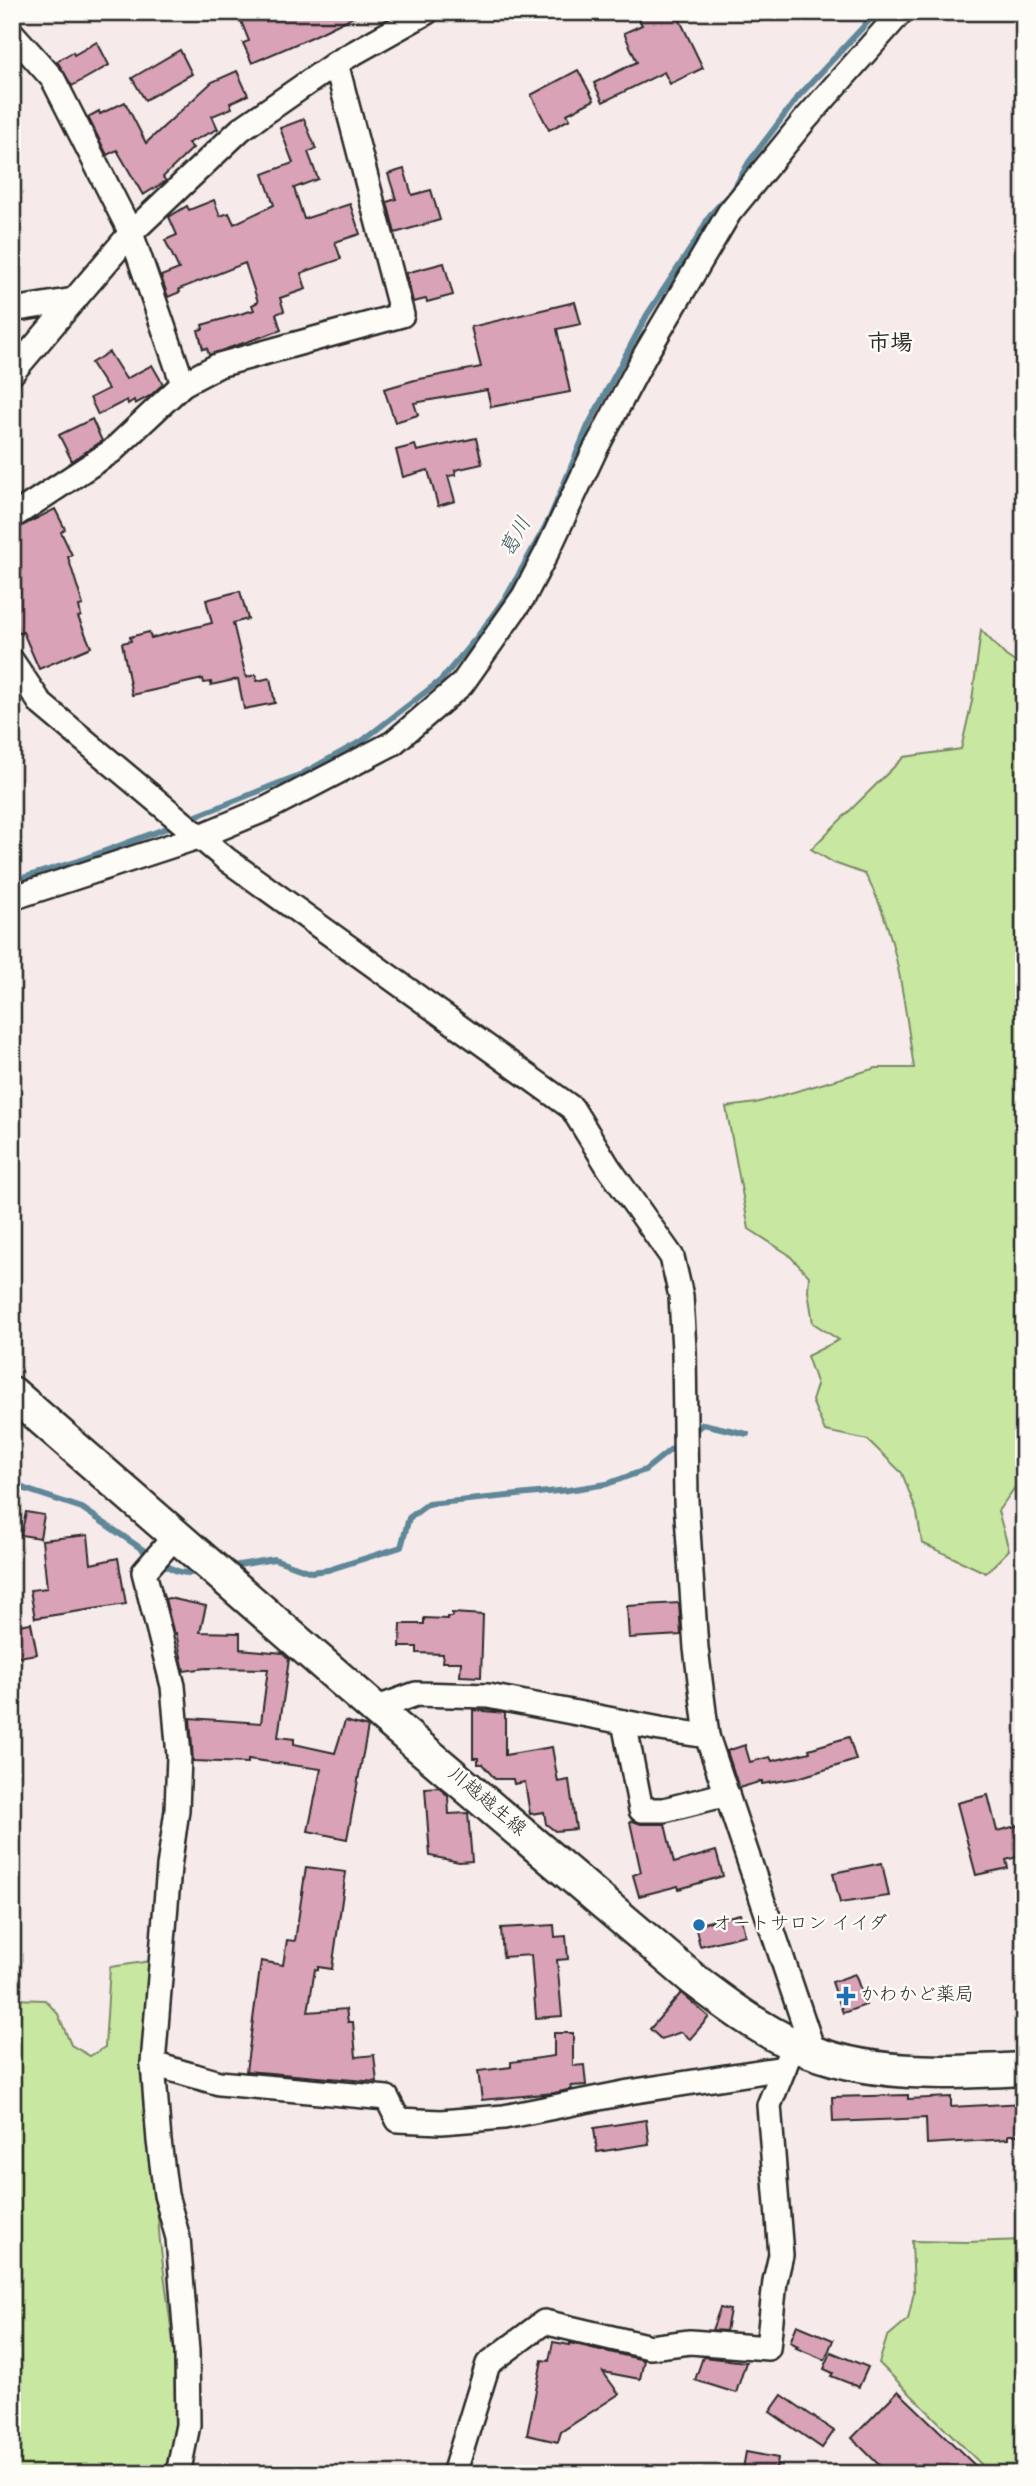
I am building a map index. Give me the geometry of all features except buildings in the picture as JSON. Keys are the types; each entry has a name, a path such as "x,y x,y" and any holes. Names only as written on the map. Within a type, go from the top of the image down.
{"main road":[{"name":"川越越生線","path":"12,1393 375,1709 693,1979 798,2055 904,2072 950,2073 1024,2069"}],"street":[{"path":"12,373 131,233 241,129 335,63 427,12"},
{"path":"12,898 198,837 266,809 393,743 462,684 524,596 645,355 729,213 804,121 901,12"},
{"path":"12,33 52,79 131,233 183,384"},
{"path":"12,517 112,451 183,384 219,365 402,315 335,63"},
{"path":"12,310 74,300"},
{"path":"12,661 41,704 198,837 572,1108 609,1168 672,1257 681,1296 686,1501 696,1648 707,1736 727,1794 798,2055 769,2105 781,2255 775,2281 768,2348 690,2342 650,2347 544,2322 488,2364 454,2474"},
{"path":"176,1535 144,1572 173,1686 179,1756 177,1810 169,1867 153,2064 166,2195 178,2238 187,2351 188,2425 178,2474"},
{"path":"375,1709 416,1694 488,1696 707,1736"},
{"path":"624,1722 641,1810 664,1810 727,1794"},
{"path":"153,2064 219,2082 387,2098 398,2120 441,2122 504,2118 798,2055"}],"green space":[{"path":"981,630 1006,656 1024,668 1024,1475 998,1511 1009,1550 986,1573 922,1543 917,1513 902,1473 868,1440 825,1431 812,1401 817,1385 807,1356 839,1340 813,1323 808,1291 809,1276 788,1254 749,1229 726,1107 756,1103 876,1068 914,1068 898,968 876,896 865,874 834,863 811,849 904,757 961,749 972,701"},
{"path":"151,1961 145,2067 160,2242 174,2350 175,2429 164,2474 12,2474 12,1999 45,2000 58,2014 71,2045 90,2056 105,2047 110,1967"},
{"path":"1024,2240 1024,2474 991,2474 879,2363 887,2337 908,2319 914,2292 912,2241"}],"waterway":[{"name":"葛川","path":"189,819 302,774 362,741 441,680 478,636 508,594 550,518 588,426 647,315 710,215 734,189 749,162 798,97 877,12"},
{"name":"葛川","path":"12,881 81,860 175,825"},
{"path":"691,1433 703,1424 747,1434"},
{"path":"227,1567 274,1559 311,1572 328,1570 401,1547 409,1518 428,1504 607,1484 645,1470 680,1442"},
{"path":"12,1482 82,1508 152,1556"},
{"path":"161,1562 180,1572 202,1572"}],"place":[{"name":"オートサロン イイダ","path":"699,1925"},
{"name":"かわかど薬局","path":"846,1996"}],"district":[{"name":"市場","path":"890,345"}]}
